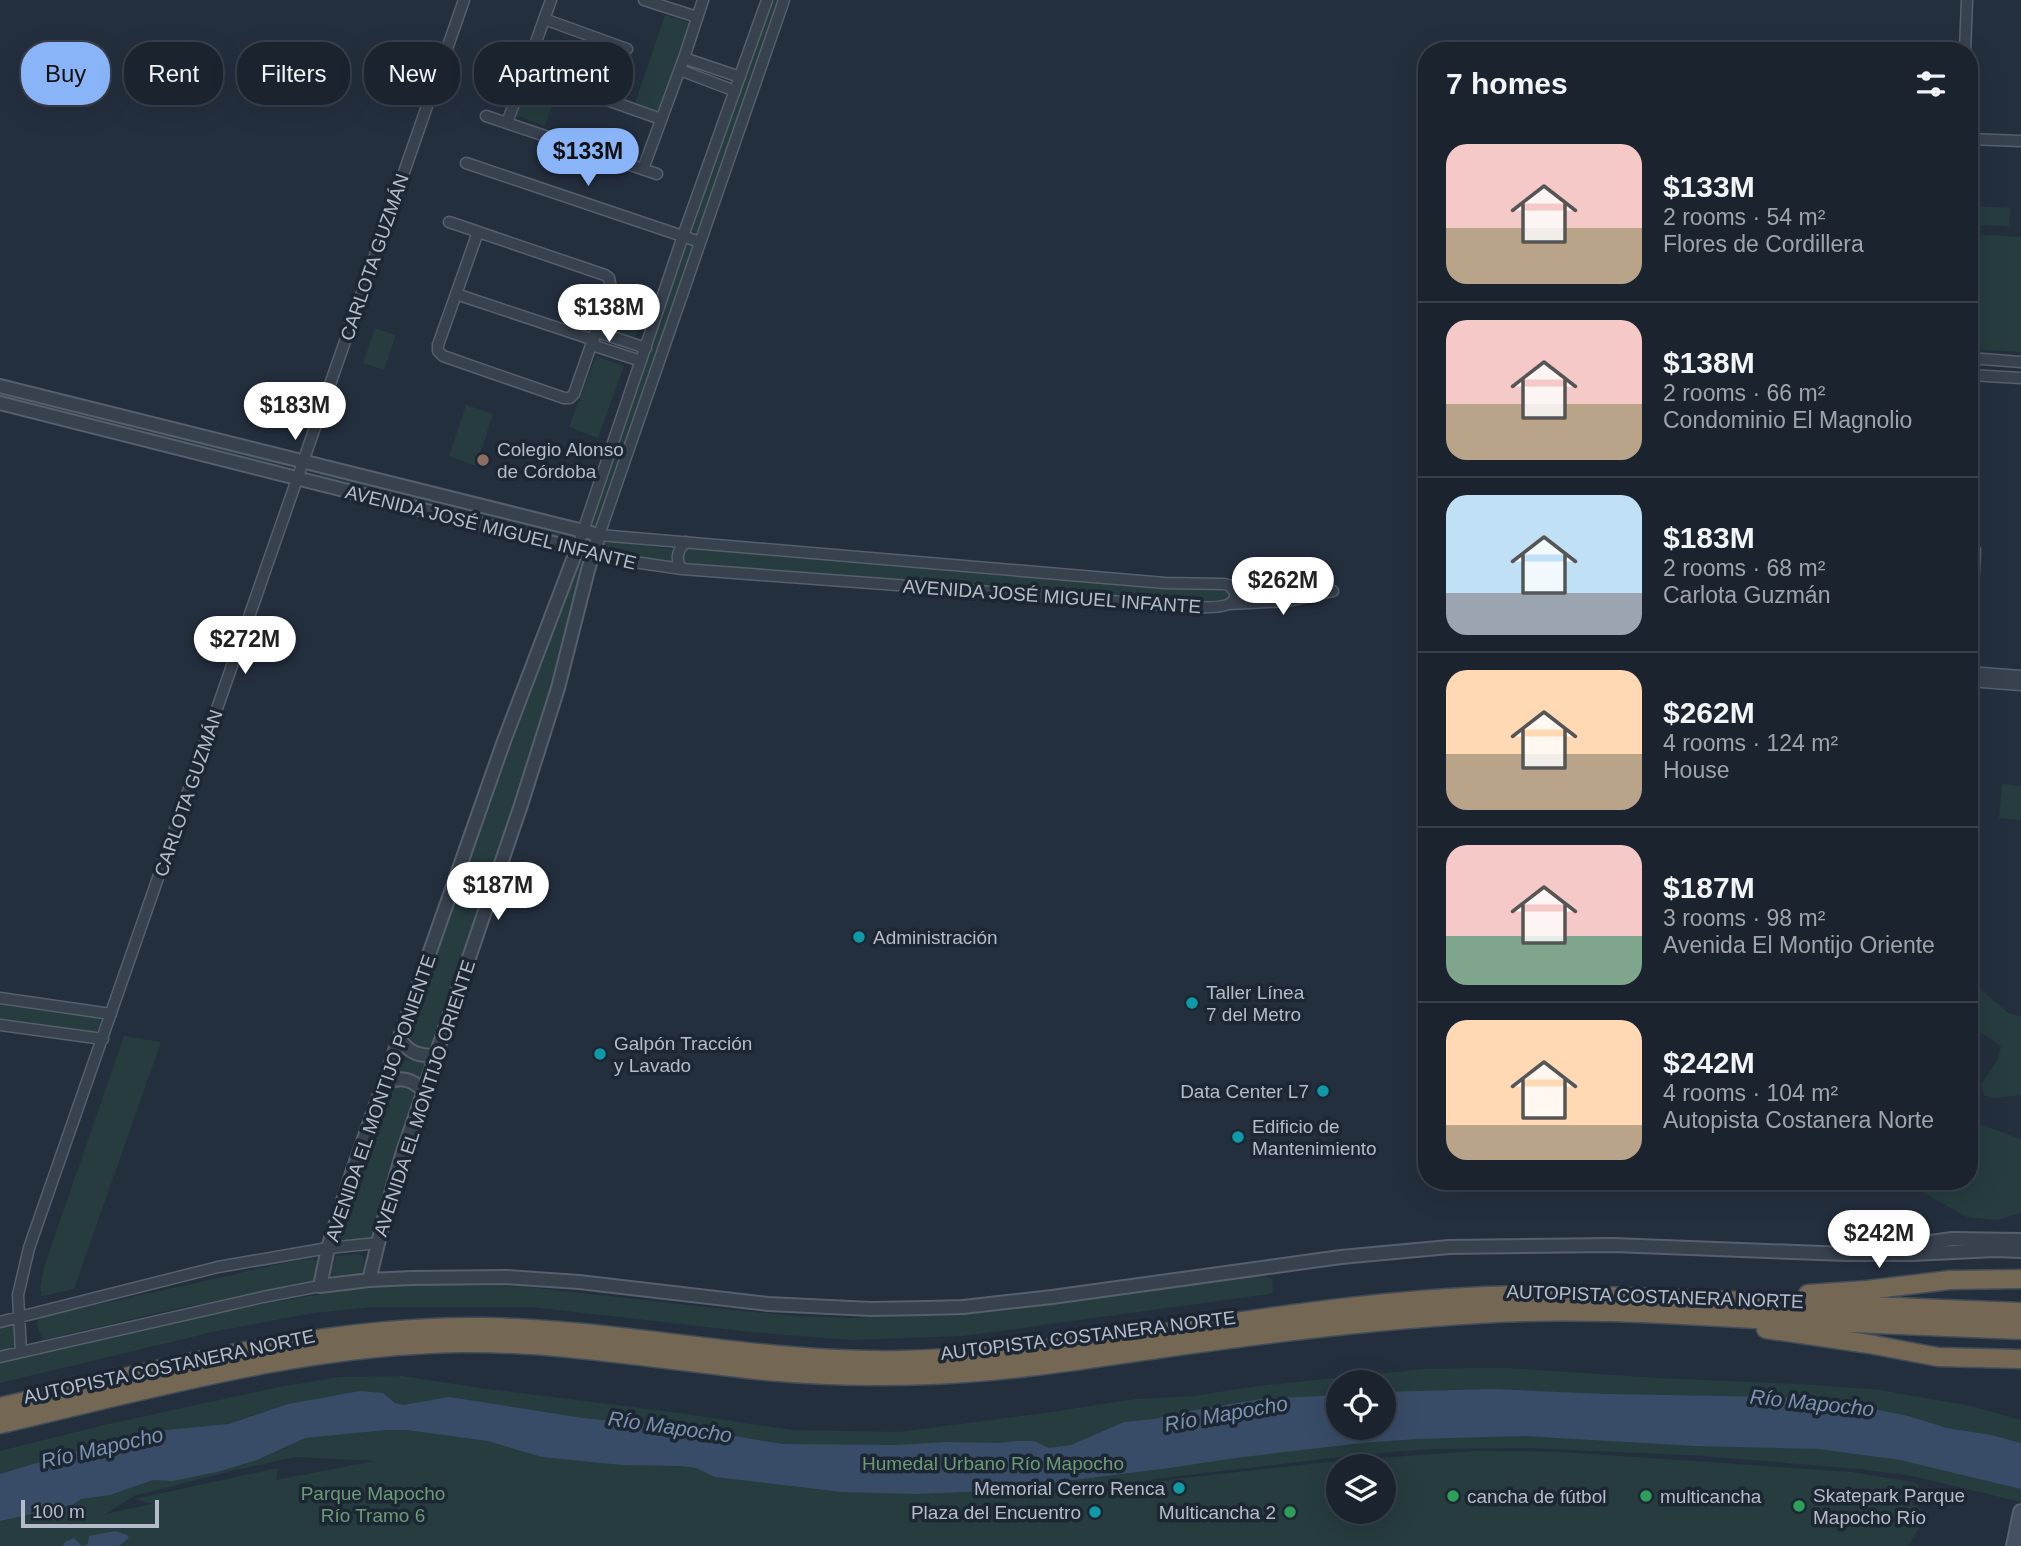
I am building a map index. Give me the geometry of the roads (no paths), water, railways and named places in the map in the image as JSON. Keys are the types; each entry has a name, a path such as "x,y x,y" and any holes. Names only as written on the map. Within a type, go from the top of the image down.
{"highway":[{"path":"1699,1300 1848,1292 1965,1279 2021,1279"},
{"name":"AUTOPISTA COSTANERA NORTE","path":"0,1407 270,1346 341,1334 414,1328 484,1327 555,1331 817,1359 901,1360 1037,1350 1332,1310 1444,1298 1555,1295 2021,1312"},
{"name":"AUTOPISTA COSTANERA NORTE","path":"0,1424 239,1368 388,1346 506,1343 586,1349 774,1372 901,1376 1027,1367 1236,1338 1485,1313 1687,1315 1851,1324 2021,1329"},
{"path":"1687,1315 1938,1357 2021,1359"}],"main road":[{"path":"2014,1546 2020,1516"}],"street":[{"name":"CARLOTA GUZMÁN","path":"20,1352 18,1295 29,1248 464,0"},
{"path":"536,42 551,0"},
{"path":"643,0 697,18"},
{"path":"643,169 703,0"},
{"name":"AVENIDA EL MONTIJO PONIENTE","path":"320,1286 328,1248 400,1039 504,741 577,550 683,236 767,0"},
{"name":"AVENIDA EL MONTIJO ORIENTE","path":"369,1280 393,1183 554,701 599,535 785,0"},
{"path":"1965,42 1967,0"},
{"path":"544,19 608,42"},
{"path":"684,58 740,77"},
{"path":"680,71 735,90"},
{"path":"507,123 513,105"},
{"path":"621,105 661,119"},
{"path":"486,116 657,174"},
{"path":"1978,139 2021,141"},
{"path":"466,163 700,242"},
{"path":"449,222 607,276 611,285 594,339 574,394 570,398 443,356 438,351 478,232"},
{"path":"456,294 594,339 641,362"},
{"path":"594,339 646,348"},
{"path":"1978,359 2021,362"},
{"path":"1978,375 2021,378"},
{"name":"AVENIDA JOSÉ MIGUEL INFANTE","path":"0,386 599,535 1165,583 1224,584 1236,594 1228,604 1165,605 682,569 593,554 0,403"},
{"path":"138,439 144,431 143,421"},
{"path":"682,569 677,555 686,542"},
{"path":"1228,604 1288,601 1333,591"},
{"path":"1978,671 2021,676"},
{"path":"1978,682 2021,685"},
{"path":"0,998 111,1014"},
{"path":"0,1025 103,1039"},
{"path":"400,1039 413,1053 437,1056"},
{"path":"385,1084 395,1079 405,1079 424,1092"},
{"path":"1846,1254 1952,1239 2021,1240"},
{"path":"0,1322 218,1267 328,1248 378,1243"},
{"path":"0,1357 263,1297 369,1280 506,1277 579,1282 768,1304 871,1309 963,1307 1341,1257 1449,1247 1613,1245 1846,1254 2021,1251"}],"water":[{"name":"Río Mapocho","path":"1492,1389 1781,1397 1839,1402 2021,1443 2021,1489 1900,1460 1819,1449 1695,1446 1524,1436 1362,1443 987,1491 915,1494 842,1492 715,1477 696,1468 682,1466 622,1465 542,1457 488,1441 407,1430 386,1430 305,1438 257,1460 217,1472 173,1481 153,1480 110,1495 81,1499 72,1505 0,1521 0,1474 124,1437 229,1424 288,1404 360,1391 383,1393 395,1403 403,1405 449,1397 583,1418 699,1430 782,1444 896,1445 1034,1441 1049,1448 1071,1445 1124,1422 1155,1419 1261,1399 1326,1396 1326,1440 1396,1440 1396,1392"},
{"path":"115,1531 129,1538 119,1546 82,1546 88,1544 89,1536"},
{"path":"74,1538 82,1546 63,1546"}],"place":[{"name":"Colegio Alonso de Córdoba","path":"483,460"},
{"name":"Administración","path":"859,937"},
{"name":"Taller Línea 7 del Metro","path":"1192,1003"},
{"name":"Galpón Tracción y Lavado","path":"600,1054"},
{"name":"Data Center L7","path":"1323,1091"},
{"name":"Edificio de Mantenimiento","path":"1238,1137"},
{"name":"Memorial Cerro Renca","path":"1179,1488"},
{"name":"cancha de fútbol","path":"1453,1496"},
{"name":"multicancha","path":"1646,1496"},
{"name":"Skatepark Parque Mapocho Río","path":"1799,1506"},
{"name":"Plaza del Encuentro","path":"1095,1512"},
{"name":"Multicancha 2","path":"1290,1512"}],"park label":[{"name":"Humedal Urbano Río Mapocho","path":"993,1463"},
{"name":"Parque Mapocho Río Tramo 6","path":"373,1504"}]}
